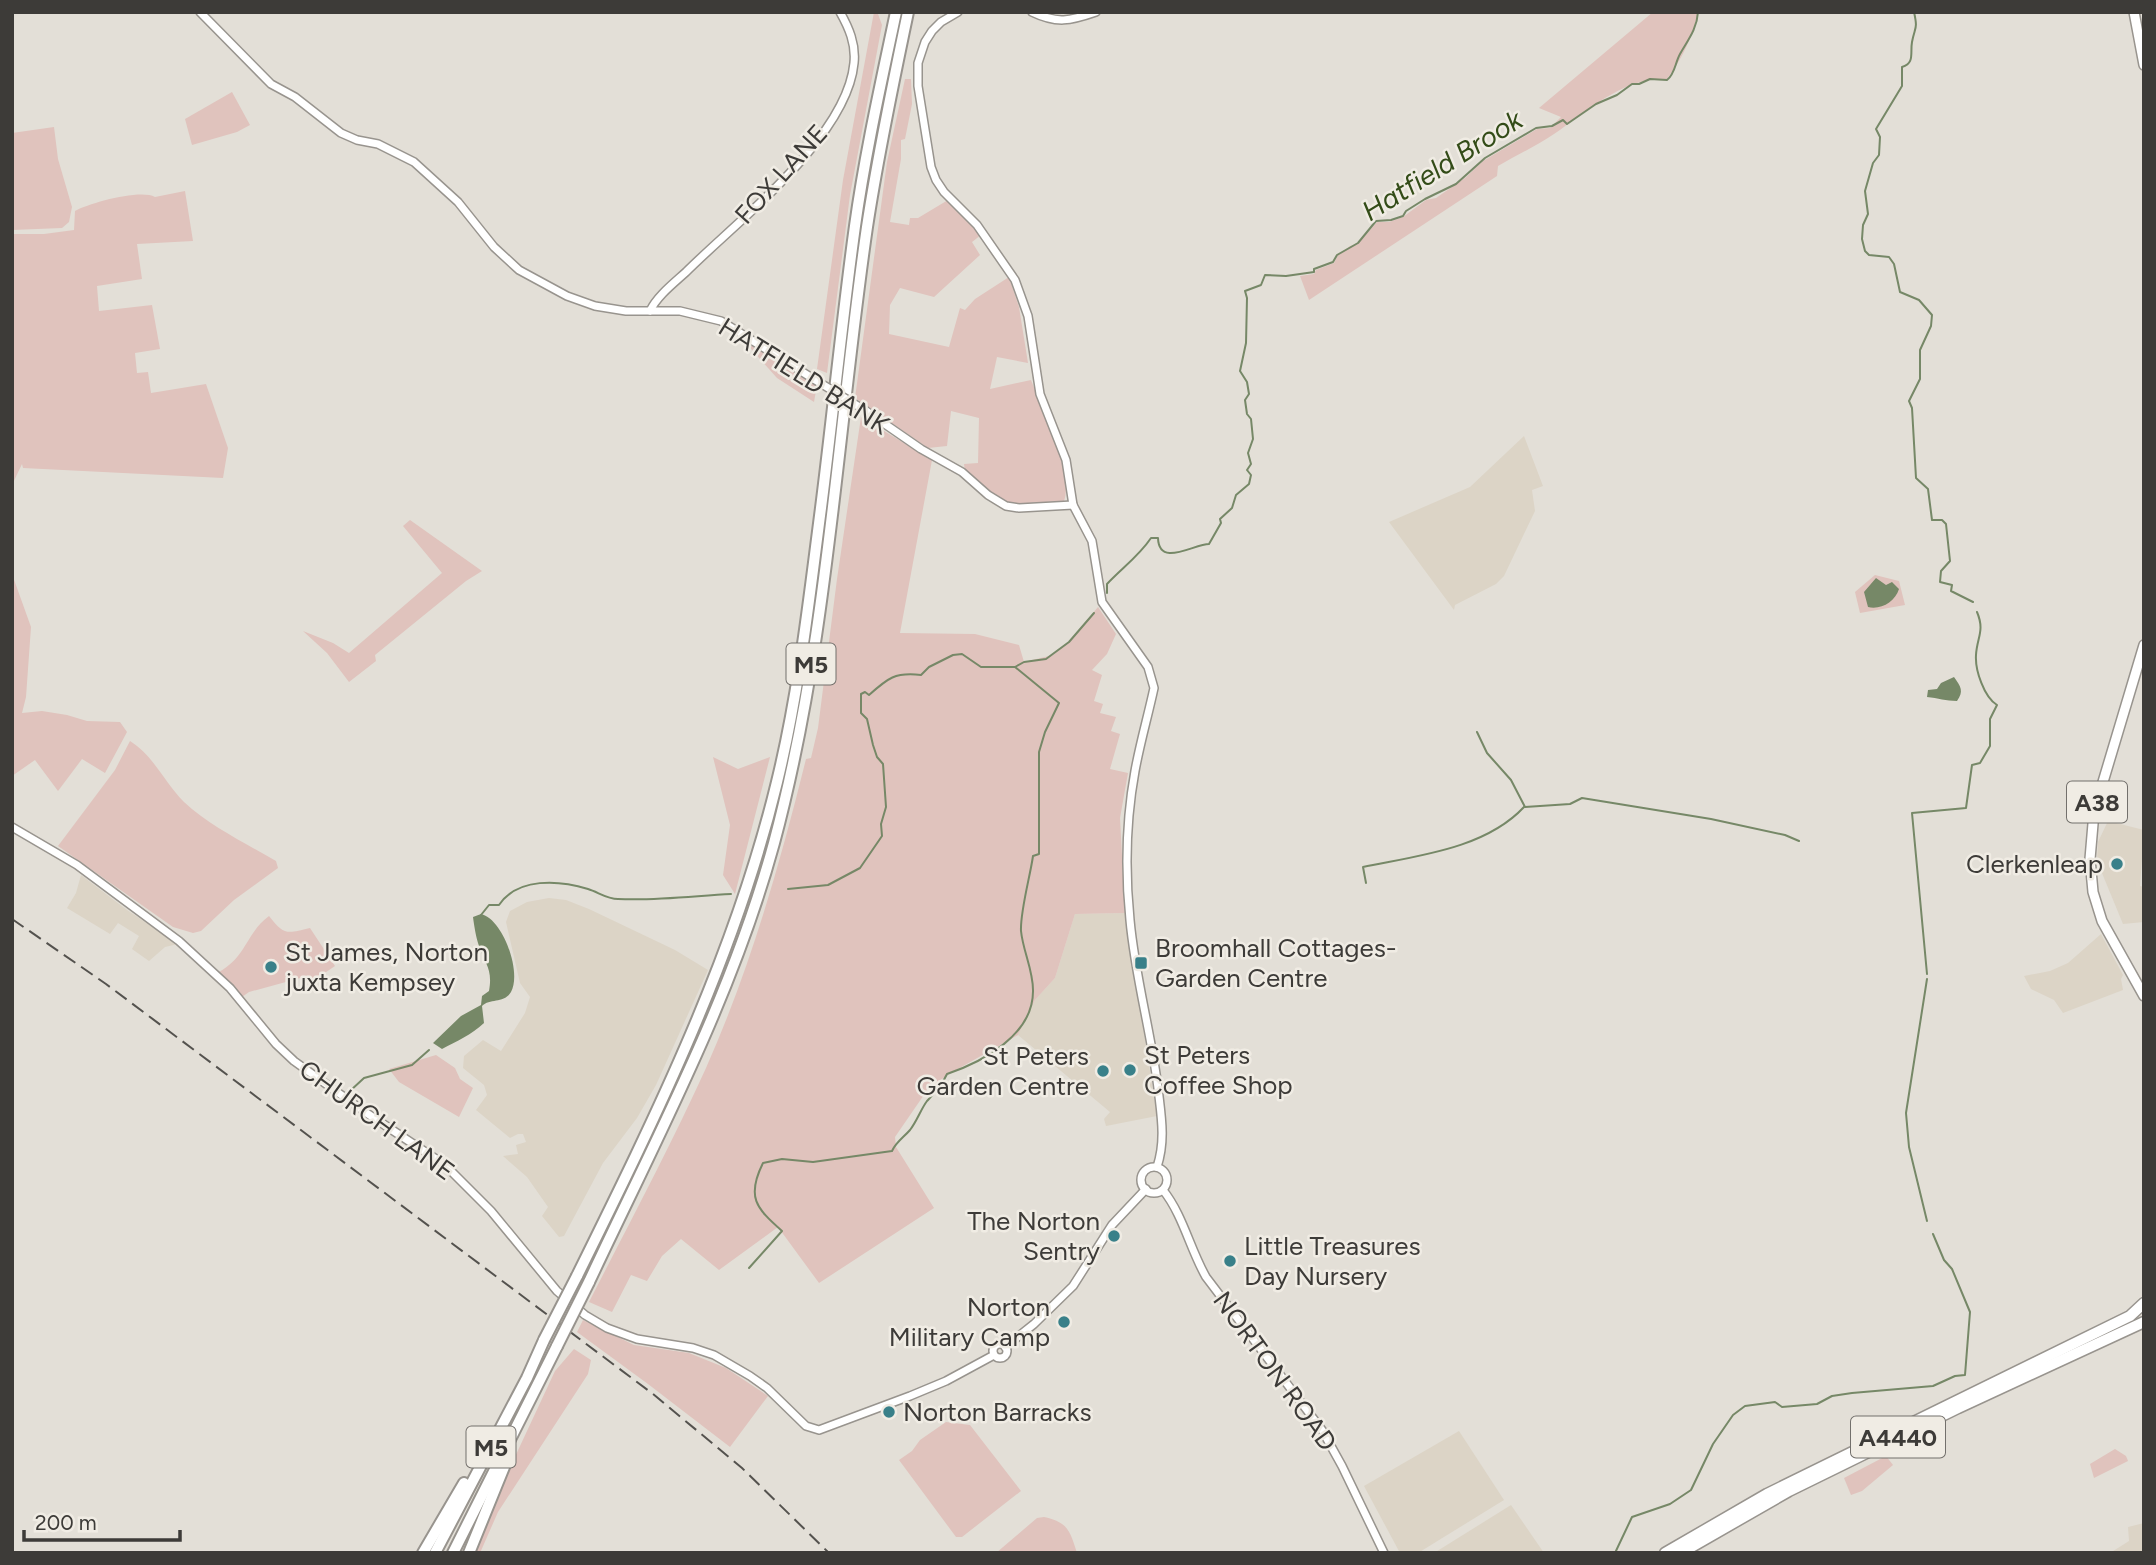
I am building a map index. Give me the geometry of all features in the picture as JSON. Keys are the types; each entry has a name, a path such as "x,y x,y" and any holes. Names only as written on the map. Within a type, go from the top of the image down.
{"highway":[{"name":"M5","path":"435,1553 527,1378 640,1149 720,968 741,908 777,782 790,722 805,629 856,223 896,12"},
{"name":"M5","path":"453,1553 589,1282 683,1083 720,999 773,845 801,725 819,612 867,226 908,12"},
{"name":"A4440","path":"1665,1553 1767,1494 2130,1316 2144,1303"},
{"name":"A4440","path":"1681,1553 1822,1474 1969,1402 2144,1322"},
{"name":"M5","path":"423,1553 510,1400 527,1378"},
{"name":"M5","path":"469,1553 521,1420"}],"main road":[{"path":"2134,12 2144,65"},
{"name":"A38","path":"2143,647 2094,812 2090,859 2094,892 2102,921 2144,996"}],"street":[{"name":"HATFIELD BANK","path":"200,12 271,84 295,97 348,137 378,144 414,162 458,202 494,247 519,270 567,296 595,306 616,310 680,311 721,321 866,411 921,449 962,472 1006,506 1019,508 1073,505"},
{"name":"FOX LANE","path":"650,311 702,255 776,187 810,151 826,128 849,86 854,65 852,35 840,12"},
{"path":"958,12 941,22 928,37 919,55 918,86 929,158 936,180 990,242 1016,280 1028,316 1038,385 1066,460 1073,505 1092,541 1102,603 1148,667 1154,688 1135,772 1128,828 1130,921 1161,1113 1162,1147 1157,1167"},
{"path":"1032,12 1055,21 1096,12"},
{"name":"CHURCH LANE","path":"12,827 77,865 179,941 230,988 276,1044 294,1061 445,1165 499,1219 557,1291 585,1315 607,1328 631,1337 693,1348 722,1359 766,1388 806,1426 819,1430 910,1396 946,1381 994,1355 996,1345 1006,1347 1073,1286 1115,1220 1146,1189"},
{"path":"1147,1168 1163,1169 1167,1178 1163,1190 1155,1193 1146,1189 1142,1184 1143,1173 1147,1168"},
{"name":"NORTON ROAD","path":"1163,1190 1174,1205 1206,1277 1322,1430 1384,1553"}],"shaded area":[{"path":"874,12 880,12 878,14 882,25 850,195 827,373 817,369 843,180"},
{"path":"1653,12 1698,12 1686,47 1667,79 1636,83 1607,97 1547,138 1498,166 1497,176 1309,300 1300,276 1314,274 1316,270 1334,263 1338,255 1350,246 1358,244 1377,222 1389,222 1403,217 1426,200 1436,198 1465,178 1483,161 1537,129 1550,128 1561,117 1539,108"},
{"path":"905,79 911,79 912,104 905,139 901,140 901,159 890,222 909,225 910,218 918,218 948,200 981,235 972,242 980,255 934,297 900,288 890,305 889,334 949,347 960,308 965,310 975,299 1009,277 1019,307 1028,363 997,357 990,389 1031,380 1061,458 1066,489 1064,501 1013,504 1000,500 965,471 964,464 978,463 979,418 951,411 947,446 928,448 855,398 887,162"},
{"path":"232,92 250,125 237,132 192,145 185,119"},
{"path":"54,127 58,159 72,207 69,222 62,228 12,230 12,133"},
{"path":"185,191 193,241 137,244 142,279 97,286 99,311 152,305 160,349 135,353 137,373 148,372 151,393 206,384 228,448 223,478 23,468 22,464 12,485 12,234 74,230 75,211 92,204 127,196 155,197"},
{"path":"746,339 817,385 814,402 777,378 745,342"},
{"path":"861,417 932,460 900,633 975,634 1019,645 1024,662 1053,655 1098,607 1116,634 1107,654 1092,670 1102,675 1094,701 1103,704 1100,713 1116,717 1111,731 1120,734 1110,769 1128,773 1120,818 1125,913 1075,914 1055,978 1035,1000 1018,1035 928,1089 895,1137 896,1147 934,1208 819,1283 778,1227 719,1270 681,1239 662,1256 647,1281 631,1275 612,1312 589,1302 678,1127 722,1031 763,916 806,759 811,758 818,728"},
{"path":"1524,436 1543,486 1532,490 1535,511 1504,576 1496,584 1455,605 1454,610 1389,522 1470,487"},
{"path":"410,520 482,571 375,655 376,661 349,682 327,653 303,631 333,643 349,653 442,573 403,526"},
{"path":"12,574 31,627 26,697 22,713 42,711 87,721 120,722 127,732 105,773 82,759 58,791 35,760 12,776"},
{"path":"1875,575 1899,581 1905,605 1860,613 1855,592"},
{"path":"1876,578 1886,585 1892,582 1899,589 1887,604 1868,607 1864,592"},
{"path":"1954,677 1961,689 1957,701 1927,697 1928,690 1937,689 1941,683"},
{"path":"130,741 146,754 194,811 276,861 278,868 234,900 201,931 193,933 173,927 58,846 115,770"},
{"path":"713,757 738,769 770,757 735,894 723,875 730,825"},
{"path":"2108,821 2144,830 2140,886 2144,887 2144,922 2123,924 2097,861 2098,842"},
{"path":"81,875 178,944 165,947 149,961 132,949 139,936 118,923 110,934 67,908 76,893"},
{"path":"549,898 566,900 589,909 675,950 708,970 656,1085 637,1118 603,1163 564,1236 559,1237 542,1216 548,1207 527,1177 503,1156 518,1154 516,1145 526,1142 523,1134 510,1138 476,1110 487,1095 484,1085 463,1068 464,1056 483,1040 501,1051 525,1013 530,997 520,983 506,922 510,911 527,902"},
{"path":"1125,913 1157,1116 1106,1126 1104,1119 1110,1112 1018,1035 1035,1000 1055,978 1075,914"},
{"path":"481,914 497,925 503,936 512,960 514,983 508,996 482,1006 484,1023 442,1049 433,1043 461,1016 481,1005 482,996 489,991 489,972 478,943 473,917"},
{"path":"269,916 282,930 310,928 335,966 313,981 304,977 249,992 242,997 219,972 235,959 255,930"},
{"path":"2101,934 2123,975 2123,990 2063,1013 2054,1000 2031,989 2024,976 2050,971 2068,963"},
{"path":"436,1055 455,1068 460,1079 473,1088 459,1117 399,1082 389,1069"},
{"path":"583,1320 634,1345 689,1353 726,1368 768,1396 730,1447 577,1332"},
{"path":"574,1349 591,1360 588,1374 498,1512 480,1553 474,1553 485,1521 555,1371"},
{"path":"946,1422 970,1425 1021,1491 962,1537 956,1537 899,1460 912,1451 920,1440"},
{"path":"1459,1431 1504,1500 1418,1553 1400,1553 1364,1486"},
{"path":"2115,1449 2126,1456 2128,1461 2094,1478 2090,1464"},
{"path":"1886,1456 1893,1465 1862,1491 1851,1495 1844,1478"},
{"path":"1511,1505 1544,1553 1434,1553"},
{"path":"1044,1517 1067,1529 1077,1553 996,1553 1037,1518"},
{"path":"2144,1523 2144,1553 2110,1553 2129,1541 2128,1527"}],"waterway":[{"name":"Hatfield Brook","path":"1107,593 1107,584 1151,538 1158,538 1164,552 1171,553 1209,544 1221,523 1220,519 1232,508 1236,495 1249,484 1251,475 1247,470 1251,464 1248,453 1253,439 1245,400 1249,394 1247,382 1240,371 1246,343 1245,291 1261,285 1265,275 1286,276 1314,272 1314,269 1333,262 1337,255 1358,243 1376,221 1403,216 1406,211 1425,199 1456,184 1485,158 1536,128 1552,126 1563,120 1567,124 1632,84 1650,79 1667,80 1694,29 1698,12"},
{"path":"1914,12 1916,25 1911,57 1909,63 1902,67 1902,86 1876,129 1880,137 1879,155 1873,163 1865,191 1868,214 1863,225 1862,239 1869,255 1889,257 1894,264 1900,292 1919,300 1932,315 1931,326 1920,350 1920,379 1909,401 1912,408 1916,478 1928,489 1932,520 1942,520 1946,524 1950,561 1941,571 1940,582 1952,585 1951,591 1973,602"},
{"path":"1927,974 1912,813 1966,808 1972,765 1980,763 1990,746 1990,719 1997,705 1984,690 1977,668 1980,629 1977,612"},
{"name":"Hatfield Brook","path":"788,889 828,885 860,868 882,836 881,824 886,807 883,764 877,757 867,719 861,713 861,694 865,692 869,695 887,680 898,676 921,675 929,667 953,655 962,654 981,667 1015,667 1024,662 1046,659 1069,642 1094,613"},
{"path":"749,1268 782,1231 756,1201 755,1185 763,1163 782,1159 813,1162 892,1151 910,1130 947,1074 990,1054 1004,1044 1025,1020 1031,1006 1033,990 1021,923 1033,856 1039,854 1039,752 1059,703 1015,667"},
{"path":"1477,732 1487,753 1511,780 1525,807 1570,804 1582,798 1711,819 1785,835 1799,841"},
{"path":"1366,883 1363,867 1470,842 1490,833 1524,807"},
{"name":"Hatfield Brook","path":"481,915 489,905 499,905 517,889 540,883 577,886 618,899 731,894"},
{"path":"1927,979 1906,1113 1909,1147 1927,1221"},
{"path":"350,1091 364,1078 412,1065 429,1050"},
{"path":"1615,1553 1632,1517 1670,1504 1691,1490 1713,1444 1733,1415 1745,1406 1775,1402 1782,1407 1817,1404 1832,1396 1933,1386 1955,1376 1965,1375 1970,1312 1952,1269 1944,1260 1933,1234"}],"railway":[{"path":"12,919 106,984 653,1394 742,1468 829,1553"}],"place":[{"name":"Clerkenleap","path":"2117,864"},
{"name":"Broomhall Cottages- Garden Centre","path":"1141,963"},
{"name":"St James, Norton juxta Kempsey","path":"271,967"},
{"name":"St Peters Coffee Shop","path":"1130,1070"},
{"name":"St Peters Garden Centre","path":"1103,1071"},
{"name":"The Norton Sentry","path":"1114,1236"},
{"name":"Little Treasures Day Nursery","path":"1230,1261"},
{"name":"Norton Military Camp","path":"1064,1322"},
{"name":"Norton Barracks","path":"889,1412"}]}
